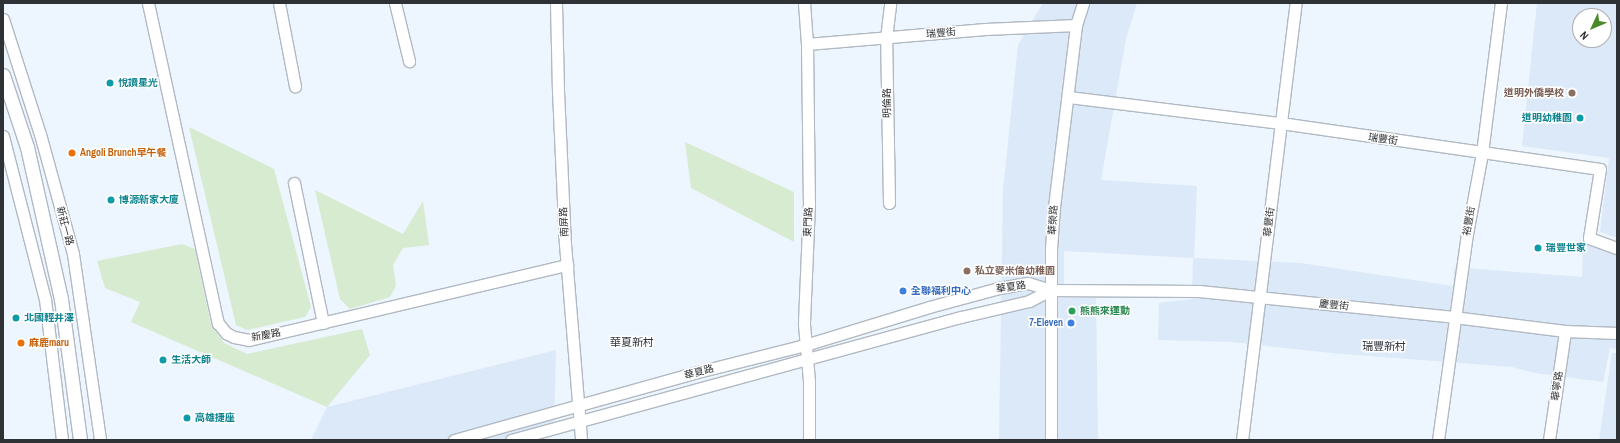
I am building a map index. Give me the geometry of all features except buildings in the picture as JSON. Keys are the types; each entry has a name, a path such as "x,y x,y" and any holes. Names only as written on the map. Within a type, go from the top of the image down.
{"street":[{"name":"新慶路","path":"148,3 218,323 226,333 234,337 249,340 567,265"},
{"path":"279,3 295,86"},
{"path":"396,3 409,61"},
{"name":"南屏路","path":"556,3 558,91 567,265 581,440"},
{"name":"東門路","path":"804,3 807,44 809,203 805,344 809,381 809,440"},
{"name":"明倫路","path":"888,203 886,38 890,3"},
{"name":"華榮路","path":"1051,440 1051,249 1054,207 1076,25 1083,3"},
{"name":"華豐街","path":"1242,440 1296,3"},
{"name":"裕豐街","path":"1438,440 1454,317 1482,153 1501,3"},
{"name":"新莊一路","path":"3,19 40,134 73,254 100,440"},
{"name":"瑞豐街","path":"807,44 985,29 1076,25"},
{"name":"新莊一路","path":"3,75 27,146 61,299 80,440"},
{"name":"瑞豐街","path":"1068,97 1281,123 1600,169 1589,238 1617,248"},
{"path":"3,136 45,299 62,440"},
{"path":"294,184 323,323"},
{"name":"華夏路","path":"454,440 739,360 805,344 999,288 1028,283 1051,290"},
{"name":"華夏路","path":"511,440 961,316 1029,301 1051,290"},
{"name":"慶豐街","path":"1051,290 1199,291 1454,317 1564,331 1617,333"},
{"name":"華寧路","path":"1549,440 1564,331"}],"shaded area":[{"path":"1043,3 1137,3 1126,39 1101,180 1197,186 1194,258 1301,263 1453,286 1454,267 1582,277 1583,241 1617,253 1617,349 1610,348 1603,382 1535,373 1512,367 1331,353 1232,342 1158,340 1159,303 1192,299 1193,258 1064,251 1064,297 1096,298 1098,440 999,440 1003,190 1018,45"},
{"name":"道明外僑學校","path":"1537,3 1617,3 1617,238 1600,232 1609,158 1522,146"},
{"path":"556,350 554,431 522,440 311,440 327,407"},
{"path":"1612,353 1617,353 1617,440 1599,440"}],"green space":[{"path":"189,127 274,169 311,307 305,317 247,330 236,325"},
{"path":"685,142 794,192 794,242 691,188"},
{"path":"315,190 403,234 423,201 429,245 403,248 393,265 396,286 390,297 350,309 340,299"},
{"path":"182,244 195,249 211,325 224,343 247,354 362,329 370,355 327,407 131,322 140,302 105,288 97,261"}],"place":[{"name":"悅讀星光","path":"110,83"},
{"name":"道明外僑學校","path":"1572,93"},
{"name":"道明幼稚園","path":"1580,118"},
{"name":"Angoli Brunch早午餐","path":"72,153"},
{"name":"博源新家大廈","path":"111,200"},
{"name":"瑞豐世家","path":"1538,248"},
{"name":"私立麥米倫幼稚園","path":"967,271"},
{"name":"全聯福利中心","path":"903,291"},
{"name":"熊熊來運動","path":"1072,311"},
{"name":"北國輕井澤","path":"16,318"},
{"name":"7-Eleven","path":"1071,323"},
{"name":"麻鹿maru","path":"21,343"},
{"name":"生活大師","path":"163,360"},
{"name":"高雄捷座","path":"187,418"}],"district":[{"name":"華夏新村","path":"632,342"},
{"name":"瑞豐新村","path":"1384,346"}]}
